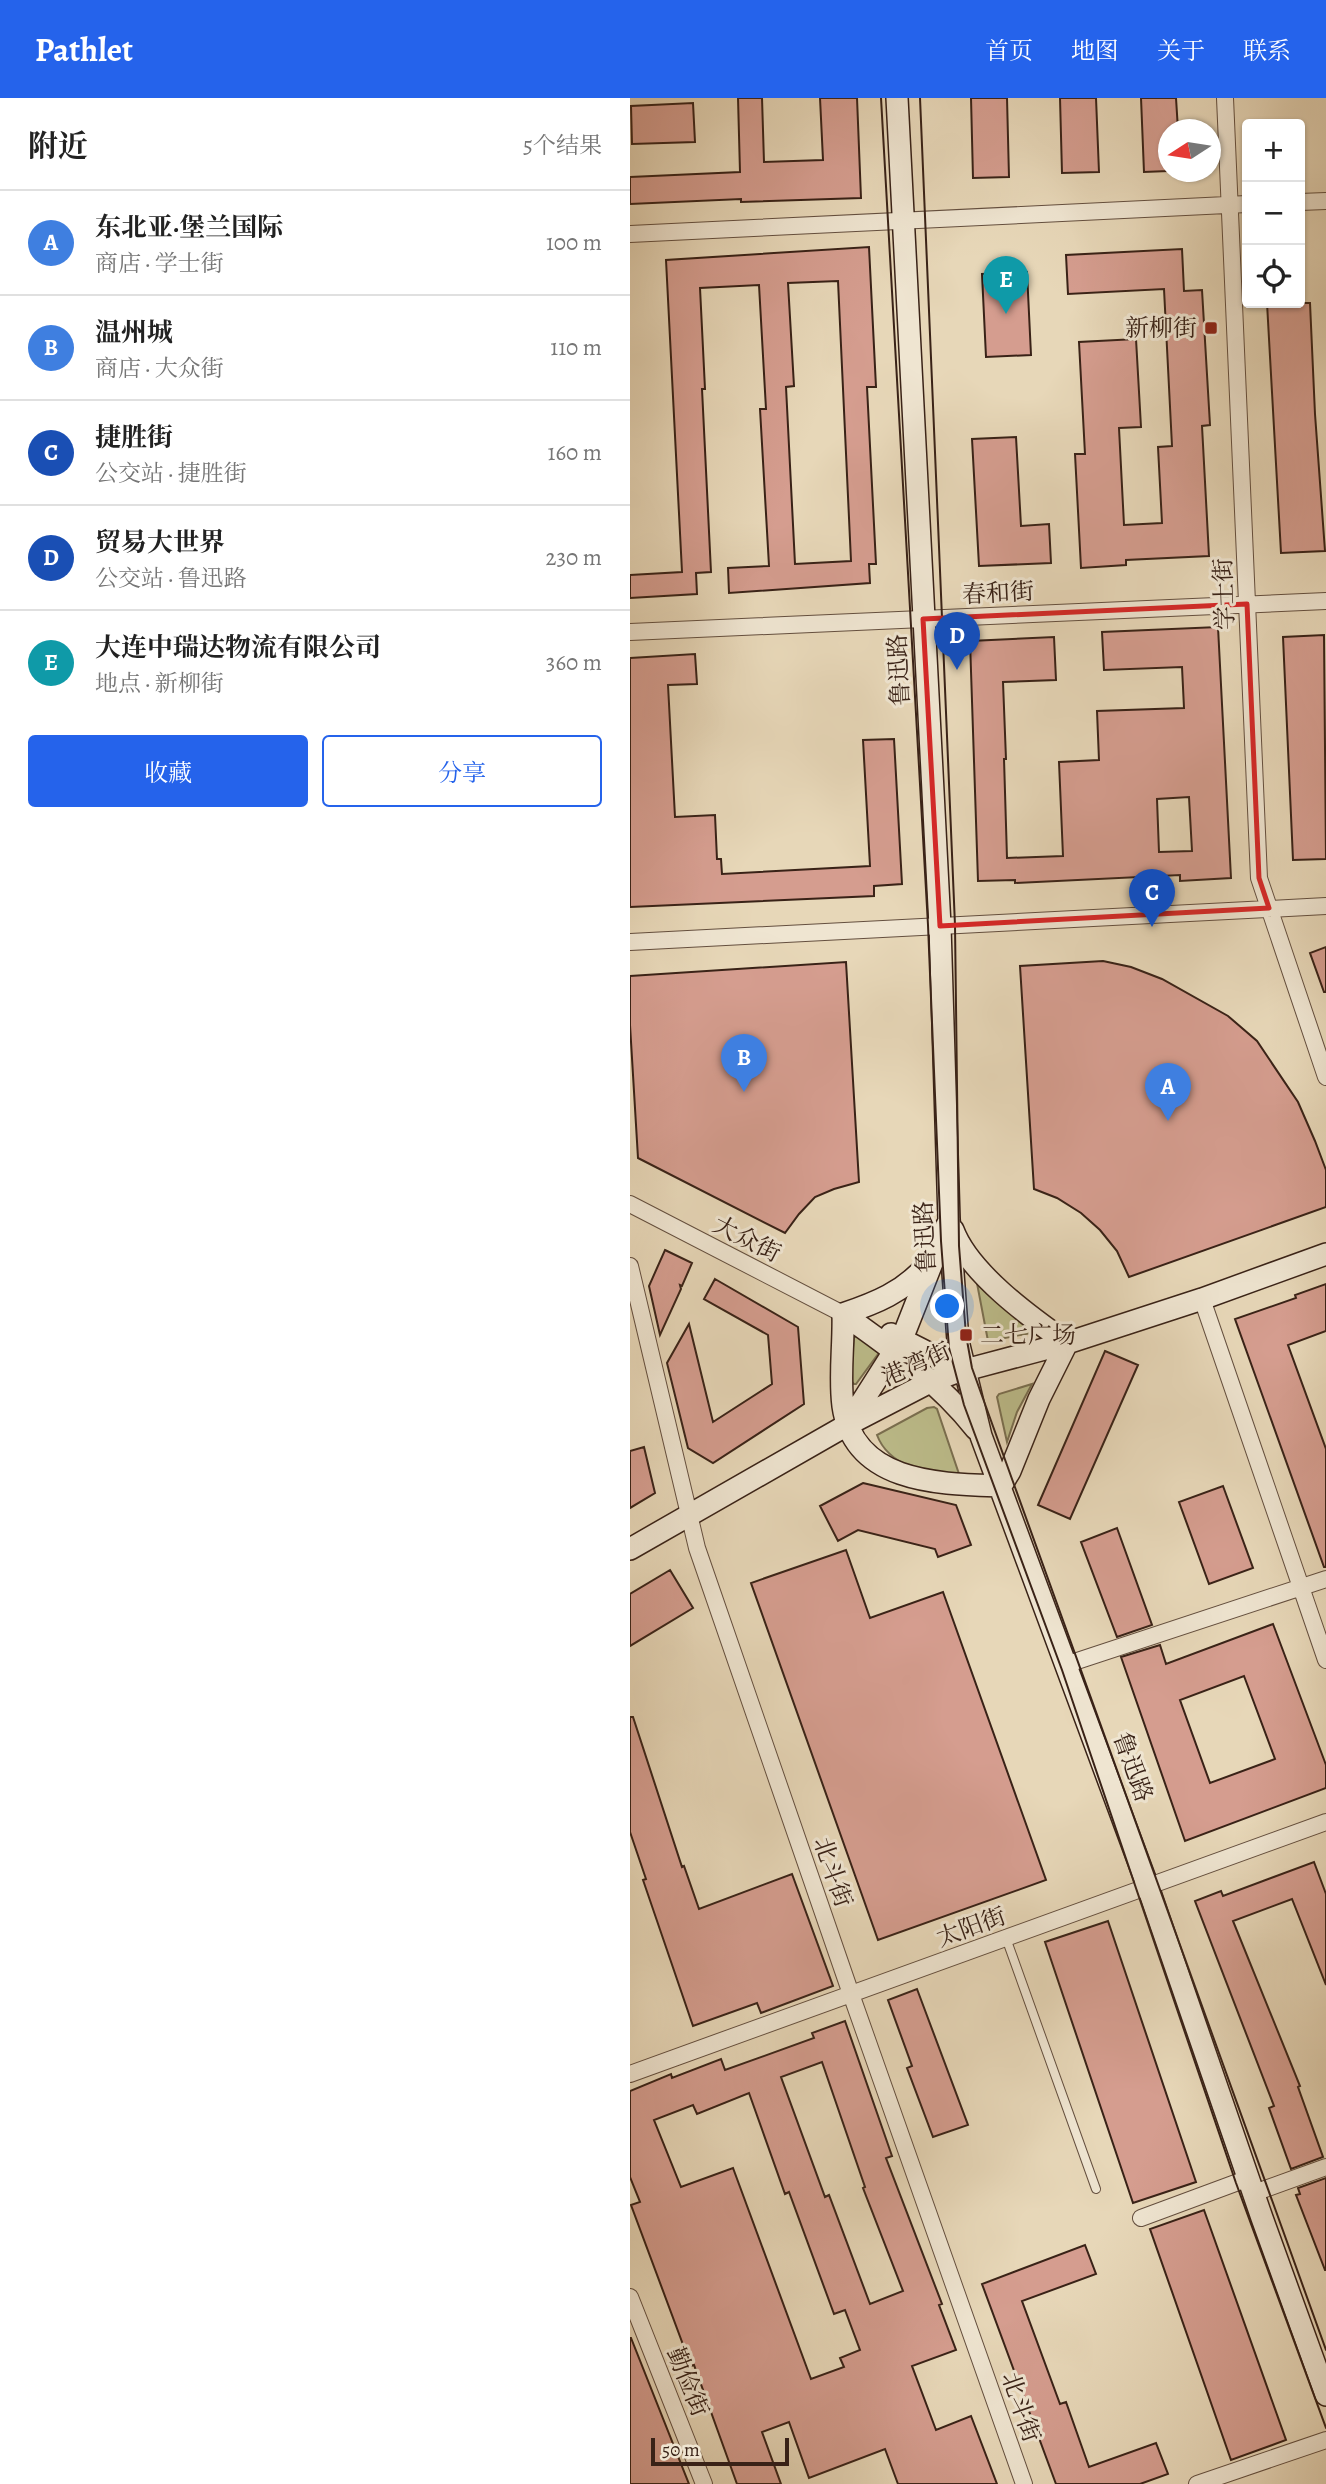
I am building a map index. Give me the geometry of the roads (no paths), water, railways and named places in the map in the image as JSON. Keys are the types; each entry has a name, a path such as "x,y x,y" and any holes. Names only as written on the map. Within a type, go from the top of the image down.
{"main road":[{"name":"鲁迅路","path":"897,98 940,926 949,1219 958,1341 981,1436 1068,1664 1326,2395"},
{"path":"847,1425 898,1346 949,1219"},
{"path":"843,1314 841,1390 847,1425 859,1446 886,1468 911,1477 943,1484 1001,1486 1010,1471 1034,1409 1067,1343 1043,1326 976,1267 959,1246 949,1219"},
{"name":"港湾街","path":"630,1549 847,1425 930,1382 1067,1343 1202,1300 1326,1254"},
{"path":"843,1314 902,1289 935,1256"},
{"path":"843,1314 898,1346 964,1371"},
{"path":"898,1346 959,1409 981,1436"}],"street":[{"name":"学士街","path":"1225,98 1259,878 1326,1077"},
{"path":"1305,202 1326,201"},
{"path":"630,234 1242,205"},
{"name":"春和街","path":"630,632 1326,601"},
{"path":"630,942 1326,905"},
{"name":"大众街","path":"630,1204 843,1314"},
{"name":"北斗街","path":"630,1266 697,1548 1024,2484"},
{"path":"1202,1300 1326,1660"},
{"path":"1068,1664 1326,1579"},
{"name":"太阳街","path":"630,2074 1148,1887 1324,1828"},
{"path":"1141,2218 1326,2167"},
{"name":"勤俭街","path":"630,2297 704,2484"},
{"path":"1197,2484 1326,2440"}],"lane":[{"path":"1006,1938 1096,2189"}],"tram line":[{"path":"881,98 928,925 941,1241 949,1348 964,1405 1062,1670 1236,2183 1326,2428"},
{"path":"920,98 955,925 959,1246 966,1335 972,1368 1326,2350"}],"place":[{"name":"大连中瑞达物流有限公司","path":"1006,314"},
{"name":"新柳街","path":"1211,328"},
{"name":"贸易大世界","path":"957,670"},
{"name":"捷胜街","path":"1152,927"},
{"name":"温州城","path":"744,1092"},
{"name":"东北亚·堡兰国际","path":"1168,1121"},
{"name":"二七广场","path":"966,1335"}]}
